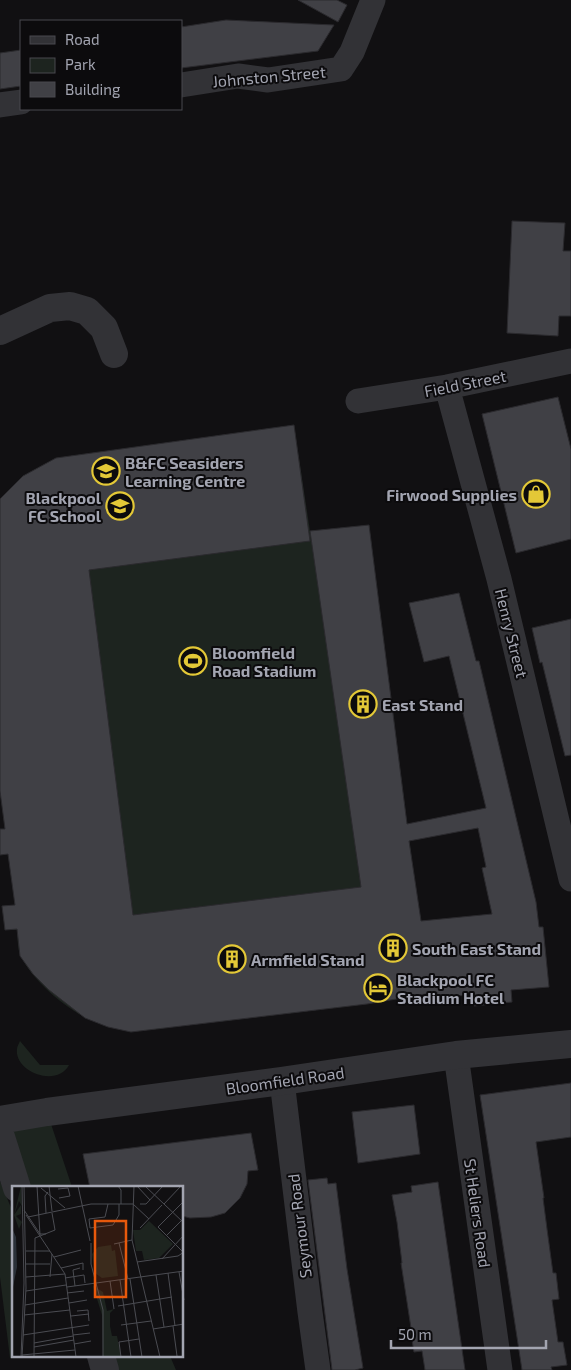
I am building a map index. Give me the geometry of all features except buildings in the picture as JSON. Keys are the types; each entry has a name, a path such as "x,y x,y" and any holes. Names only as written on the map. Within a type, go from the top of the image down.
{"street":[{"name":"Johnston Street","path":"182,85 238,76 268,80 341,68 352,52 373,0"},
{"path":"0,105 20,102"},
{"path":"0,332 50,308 70,306 87,311 104,328 114,354"},
{"name":"Field Street","path":"358,401 448,387 571,361"},
{"name":"Henry Street","path":"448,387 499,579 571,879"},
{"name":"Bloomfield Road","path":"0,1120 456,1055 571,1044"},
{"name":"St Heliers Road","path":"456,1055 500,1370"},
{"name":"Seymour Road","path":"282,1081 318,1370"},
{"path":"0,1134 16,1186"}],"green space":[{"name":"Bloomfield Road Stadium","path":"294,425 310,531 369,525 414,877 433,993 367,1004 131,1032 103,1024 69,1008 40,983 21,956 18,947 17,930 5,930 2,906 15,905 0,791 0,499 23,476 56,458"},
{"path":"20,1041 40,1065 69,1065 63,1072 55,1075 37,1074 22,1064 18,1057 17,1048"},
{"path":"47,1112 72,1186 17,1186 0,1134"},
{"path":"0,1181 12,1210 12,1358 10,1358 0,1277"},
{"path":"102,1358 171,1358 176,1370 105,1370"}],"place":[{"name":"B&FC Seasiders Learning Centre","path":"106,471"},
{"name":"Firwood Supplies","path":"536,494"},
{"name":"Blackpool FC School","path":"120,506"},
{"name":"Bloomfield Road Stadium","path":"193,661"},
{"name":"East Stand","path":"363,704"},
{"name":"South East Stand","path":"393,948"},
{"name":"Armfield Stand","path":"232,959"},
{"name":"Blackpool FC Stadium Hotel","path":"378,988"}]}
